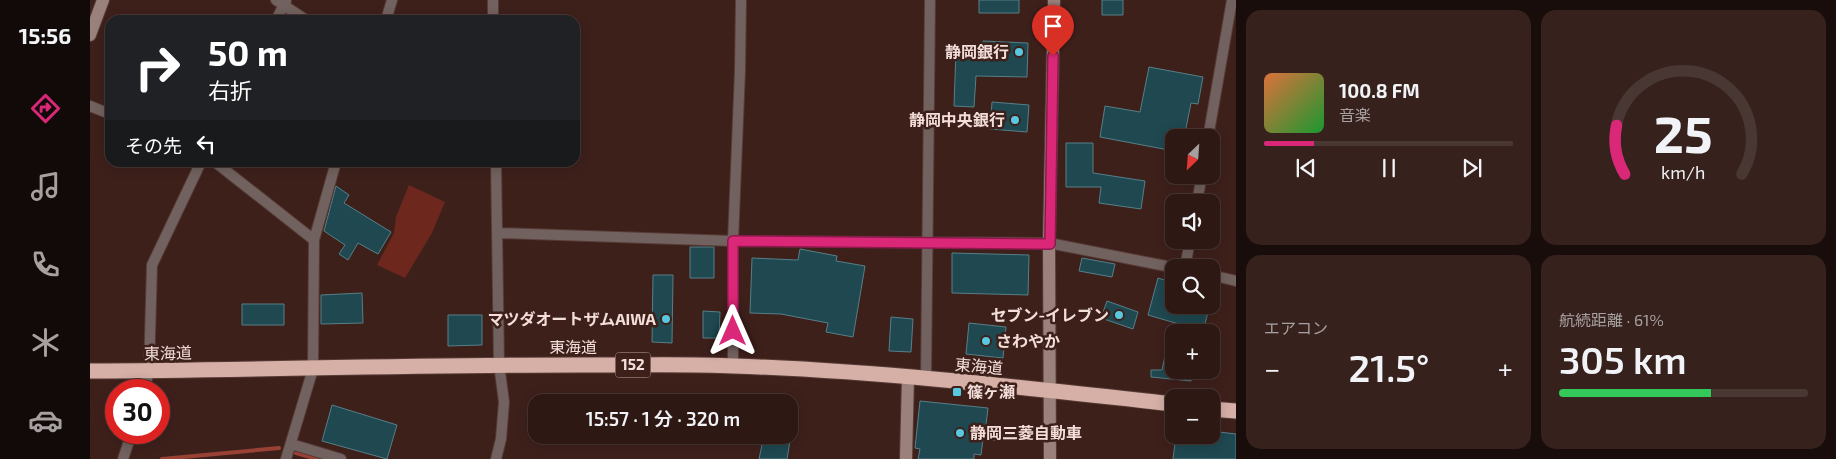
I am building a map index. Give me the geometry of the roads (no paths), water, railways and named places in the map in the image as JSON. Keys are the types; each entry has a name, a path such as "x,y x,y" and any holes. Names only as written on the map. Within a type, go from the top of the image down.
{"highway":[{"name":"東海道","path":"90,371 499,364 733,366 908,377 1165,403"},
{"path":"1220,410 1236,411"}],"main road":[{"path":"90,35 103,0"},
{"path":"1050,459 1050,244 1054,0"},
{"path":"906,459 908,377"}],"street":[{"path":"388,15 392,0"},
{"path":"493,0 493,15"},
{"path":"733,366 733,241 741,0"},
{"path":"926,379 930,0"},
{"path":"1210,129 1232,0"},
{"path":"278,15 282,2 299,15"},
{"path":"90,106 105,112"},
{"path":"147,379 149,370 152,265 199,167"},
{"path":"221,167 314,240"},
{"path":"286,459 312,368 314,240 335,167"},
{"path":"496,167 499,364 504,402 501,439 496,459"},
{"path":"498,233 733,241 1050,244 1165,266"},
{"path":"1220,277 1236,281"},
{"path":"124,459 128,444"},
{"path":"290,444 341,459"}],"waterway":[{"path":"162,459 279,448"},
{"path":"296,453 317,459"}],"place":[{"name":"静岡銀行","path":"1019,52"},
{"name":"静岡中央銀行","path":"1015,120"},
{"name":"セブン-イレブン","path":"1119,315"},
{"name":"マツダオートザムAIWA","path":"666,319"},
{"name":"さわやか","path":"986,341"},
{"name":"篠ヶ瀬","path":"957,392"},
{"name":"静岡三菱自動車","path":"960,433"}]}
